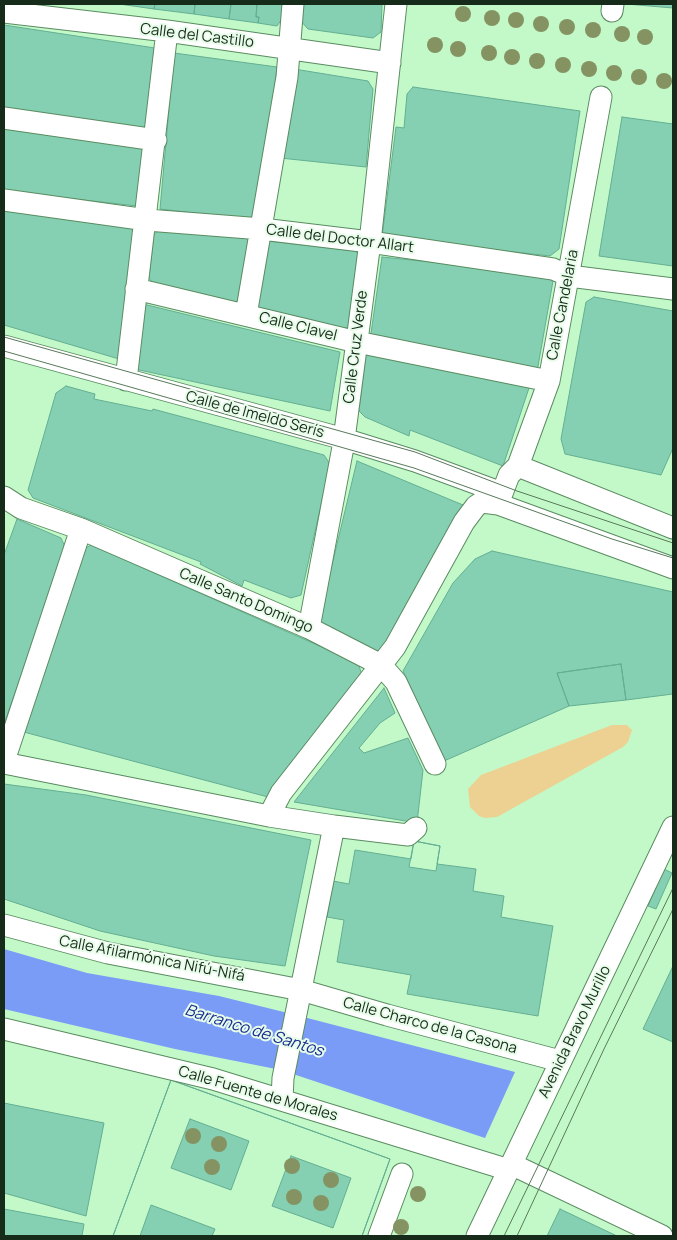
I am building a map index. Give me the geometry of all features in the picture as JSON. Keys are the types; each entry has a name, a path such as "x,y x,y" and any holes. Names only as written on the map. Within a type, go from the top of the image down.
{"street":[{"path":"246,315 287,77 293,4"},
{"name":"Calle Cruz Verde","path":"309,628 344,439 370,242 396,4"},
{"name":"Calle del Castillo","path":"4,12 58,12 167,31 390,63"},
{"path":"126,380 156,140 167,31"},
{"name":"Calle Candelaria","path":"268,816 280,793 395,647 464,522 476,506 494,500 509,475 518,466 548,381 601,97"},
{"path":"4,118 156,140"},
{"name":"Calle del Doctor Allart","path":"4,200 146,220 262,229 370,242 553,269 569,276 673,289"},
{"name":"Calle Clavel","path":"136,289 357,342 548,381"},
{"name":"Calle de Imeldo Serís","path":"4,346 344,439 416,461 494,500 668,566"},
{"path":"518,466 673,528"},
{"name":"Calle Santo Domingo","path":"4,497 21,508 80,529 309,628 381,664 396,682 435,764"},
{"path":"80,529 4,762 268,816 408,835 416,828"},
{"path":"668,566 673,536"},
{"path":"282,1100 283,1078 334,826"},
{"name":"Avenida Bravo Murillo","path":"477,1236 673,827"},
{"name":"Calle Afilarmónica Nifú-Nifá","path":"4,925 108,954 299,998"},
{"name":"Calle Charco de la Casona","path":"299,998 387,1015 560,1061"},
{"name":"Calle Fuente de Morales","path":"4,1029 161,1066 511,1164 662,1236"},
{"path":"380,1236 402,1174"}],"shaded area":[{"path":"612,725 627,725 632,730 628,742 623,747 497,817 485,818 479,816 470,807 468,789 481,775"}],"water":[{"name":"Barranco de Santos","path":"4,949 87,973 219,996 515,1072 485,1138 281,1070 175,1049 4,1009"}],"building":[{"path":"119,4 155,4 154,9"},
{"path":"155,4 195,4 194,14 154,9"},
{"path":"195,4 231,4 229,19 194,14"},
{"path":"231,4 257,4 256,17 259,17 258,23 229,19"},
{"path":"257,4 284,4 282,19 277,26 258,23 259,17 256,17"},
{"path":"302,4 382,4 381,32 373,38 308,29 300,20"},
{"path":"626,4 673,4 673,8"},
{"path":"4,25 155,48 147,131 4,110"},
{"path":"174,53 277,67 275,85 279,86 255,220 160,209"},
{"path":"294,69 368,81 373,89 366,167 280,158"},
{"path":"413,87 580,111 559,249 550,256 382,237 396,127 404,128 407,94"},
{"path":"622,117 673,124 673,266 599,256"},
{"path":"4,128 144,146 137,206 4,191"},
{"path":"4,207 135,229 119,359 4,325"},
{"path":"163,228 247,237 250,239 240,305 155,287 149,278 154,234"},
{"path":"267,241 355,251 362,258 349,326 342,331 256,310"},
{"path":"382,257 547,274 553,281 537,372 370,340"},
{"path":"594,297 673,311 673,448 661,475 565,454 561,439 586,302"},
{"path":"139,303 340,352 330,411 130,368"},
{"path":"366,351 528,385 529,388 503,466 410,430 409,436 365,417 359,411"},
{"path":"66,386 95,394 94,399 152,411 153,409 324,455 330,464 301,595 291,598 244,580 242,586 200,564 201,562 33,498 28,490 56,393"},
{"path":"357,461 463,505 382,656 322,626 319,619"},
{"path":"17,519 61,538 66,549 4,724 4,555"},
{"path":"91,545 358,663 362,675 268,797 20,731 84,549"},
{"path":"492,551 673,592 673,694 626,700 621,664 557,673 569,706 444,761 403,671 453,583 475,559"},
{"path":"621,664 626,700 569,706 557,673"},
{"path":"384,688 395,713 380,723 359,748 364,753 408,738 423,770 417,823 294,802"},
{"path":"4,784 86,795 311,840 285,966 214,956 100,931 4,899"},
{"path":"414,841 440,846 437,864 476,869 473,891 504,896 501,917 553,926 538,1016 407,994 411,975 337,962 344,920 327,917 333,881 349,884 355,850 411,859"},
{"path":"414,841 440,846 436,871 409,867"},
{"path":"664,869 672,873 656,909 648,906"},
{"path":"673,966 673,1042 643,1029"},
{"path":"171,1080 390,1159 362,1236 113,1236"},
{"path":"171,1080 390,1159 362,1236 212,1236 215,1229 151,1205 140,1236 113,1236","holes":["190,1119 249,1141 231,1190 171,1168","291,1156 351,1178 333,1228 272,1206"]},
{"path":"4,1103 104,1123 86,1216 4,1193"},
{"path":"4,1209 84,1224 82,1236 4,1236"},
{"path":"560,1209 617,1236 547,1236"}],"tram line":[{"path":"4,337 415,452 517,491 673,543"},
{"path":"4,351 414,468 612,539 673,558"},
{"path":"504,1236 673,888"},
{"path":"517,1236 604,1049 673,909"}]}
